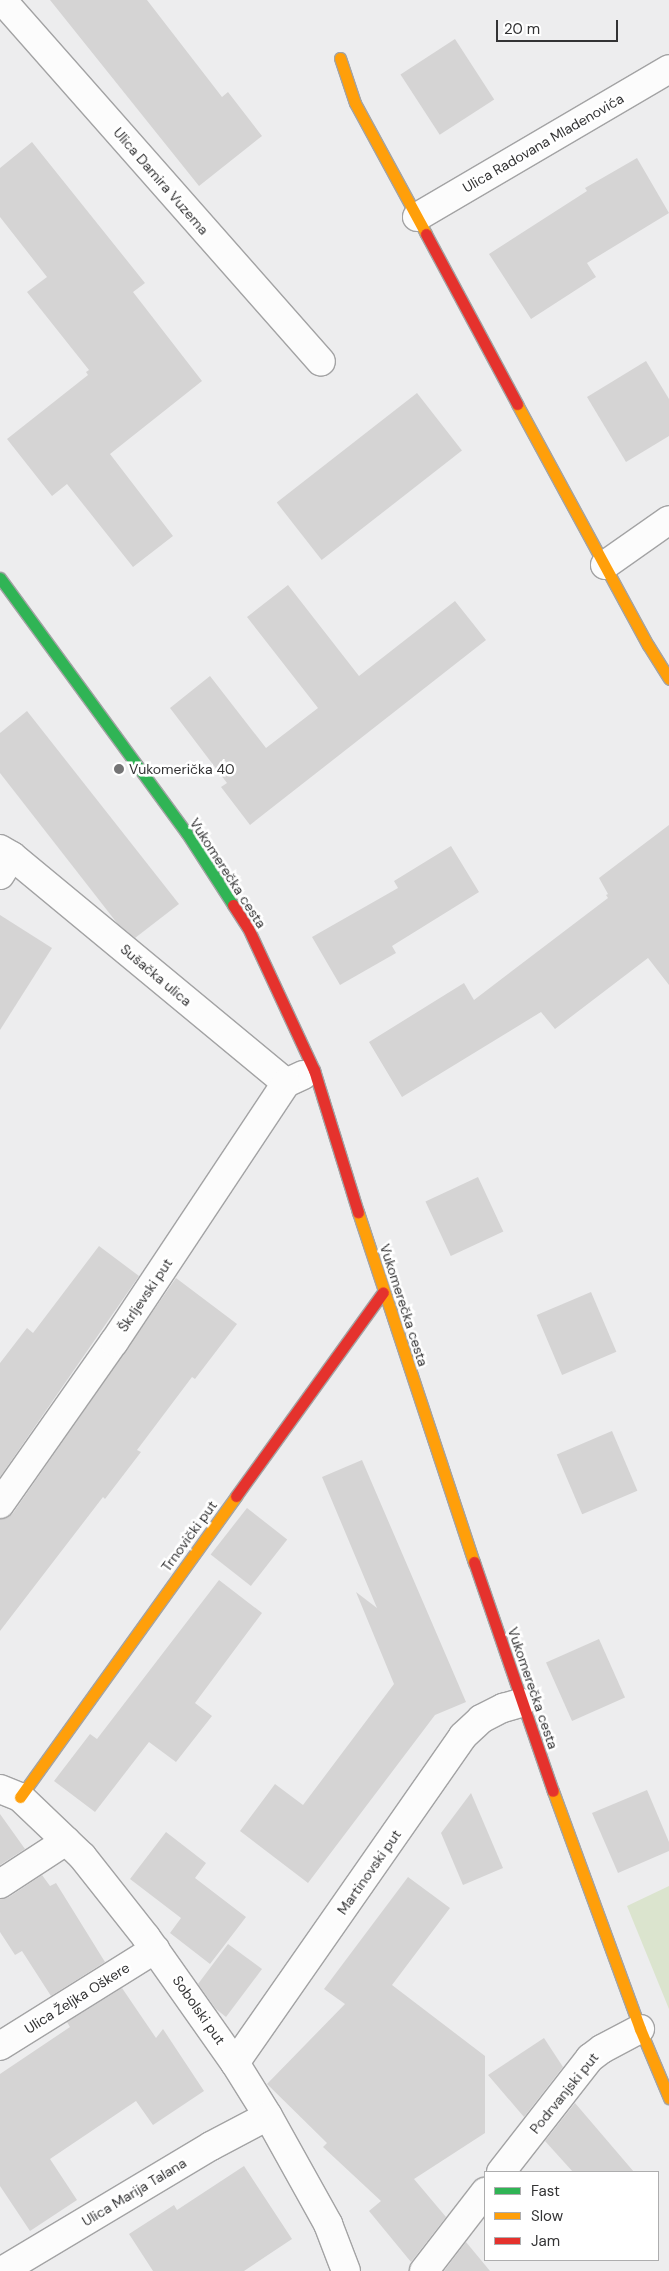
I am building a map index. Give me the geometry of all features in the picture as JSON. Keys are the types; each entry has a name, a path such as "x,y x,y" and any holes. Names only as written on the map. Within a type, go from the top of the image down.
{"street":[{"name":"Ulica Damira Vuzema","path":"2,0 321,362"},
{"path":"340,58 355,103 605,565 669,679"},
{"name":"Ulica Radovana Mladenovića","path":"418,217 669,69"},
{"path":"605,565 669,520"},
{"name":"Vukomerečka cesta","path":"0,578 186,832 243,920 314,1070 383,1292 521,1703 640,2029 669,2098"},
{"name":"Sušačka ulica","path":"4,860 286,1083"},
{"path":"286,1083 314,1070"},
{"name":"Škrljevski put","path":"0,1504 114,1342 286,1083"},
{"name":"Trnovički put","path":"10,1793 383,1292"},
{"name":"Martinovski put","path":"236,2063 463,1736 481,1719 521,1703"},
{"name":"Sobolski put","path":"10,1793 82,1856 155,1948 236,2063 328,2224 346,2271"},
{"path":"0,1884 66,1841"},
{"name":"Ulica Željka Oškere","path":"0,2046 155,1948"},
{"name":"Podrvanjski put","path":"502,2171 590,2058 602,2049 640,2029"},
{"name":"Ulica Marija Talana","path":"2,2271 211,2146 268,2116"},
{"path":"424,2271 484,2193"}],"green space":[{"path":"669,1886 669,2009 627,1906"}],"building":[{"path":"50,0 147,0 222,97 228,92 262,136 199,186"},
{"path":"455,39 494,99 440,135 400,74"},
{"path":"32,142 145,283 133,292 202,381 110,454 173,536 133,567 67,484 52,496 7,439 88,375 86,372 89,370 27,292 47,277 0,217 0,168"},
{"path":"637,158 669,213 587,263 596,277 531,319 489,254 587,191 585,188"},
{"path":"646,361 669,399 669,436 626,462 587,397"},
{"path":"417,393 462,451 322,560 277,503"},
{"path":"288,585 359,676 455,601 486,640 250,825 221,787 227,783 170,708 210,676 266,748 318,708 247,617"},
{"path":"27,711 179,904 135,938 117,923 0,773 0,733"},
{"path":"669,825 669,985 648,958 555,1029 541,1012 402,1097 369,1042 464,983 474,1000 608,898 606,895 608,894 599,878"},
{"path":"451,846 479,892 392,946 396,953 340,985 312,937 398,888 394,881"},
{"path":"0,915 52,948 0,1030"},
{"path":"478,1177 503,1231 451,1256 425,1202"},
{"path":"99,1246 139,1276 0,1477 0,1363 27,1328 33,1333"},
{"path":"176,1278 237,1324 195,1379 192,1377 137,1450 141,1452 105,1499 103,1497 0,1631 0,1519 7,1518 13,1513"},
{"path":"591,1292 616,1352 562,1375 537,1315"},
{"path":"612,1431 637,1491 582,1514 557,1454"},
{"path":"362,1460 466,1702 435,1715 308,1883 240,1831 275,1784 303,1805 394,1684 356,1592 377,1608 322,1477"},
{"path":"247,1508 287,1539 251,1586 211,1554"},
{"path":"219,1580 262,1613 195,1703 212,1716 176,1762 149,1742 95,1812 54,1781 90,1734 97,1739"},
{"path":"599,1639 625,1697 572,1721 546,1663"},
{"path":"647,1790 669,1842 669,1851 618,1873 592,1813"},
{"path":"471,1793 503,1868 463,1885 441,1833"},
{"path":"0,1814 25,1849 0,1865"},
{"path":"166,1832 206,1863 195,1878 246,1917 210,1964 170,1933 181,1918 130,1879"},
{"path":"42,1875 50,1886 56,1883 105,1962 51,1996 22,1951 15,1955 0,1932 0,1899 9,1897"},
{"path":"408,1877 450,1908 392,1985 485,2056 485,2133 414,2179 446,2217 411,2262 369,2211 381,2201 323,2147 327,2143 267,2084 345,2004 324,1989"},
{"path":"228,1944 262,1969 226,2017 216,2009 198,1984"},
{"path":"122,1988 156,2038 163,2029 204,2091 153,2125 136,2101 50,2159 77,2200 30,2231 0,2186 0,2074 70,2027 67,2022"},
{"path":"544,2038 563,2067 524,2117 488,2075"},
{"path":"575,2103 633,2171 572,2171 545,2141"},
{"path":"244,2166 292,2239 244,2271 153,2271 129,2234 174,2205 177,2210"},
{"path":"466,2242 490,2271 444,2271"}],"traffic: fast":[{"path":"0,578 186,832 233,905"}],"traffic: slow":[{"path":"340,58 355,103 426,234"},
{"path":"517,404 648,645 669,679"},
{"path":"358,1212 474,1562"},
{"path":"20,1797 236,1496"},
{"path":"553,1791 640,2029 669,2098"}],"traffic: jam":[{"path":"426,234 517,404"},
{"path":"233,905 248,928 314,1070 358,1212"},
{"path":"236,1496 383,1292"},
{"path":"474,1562 553,1791"}],"place":[{"name":"Vukomerička 40","path":"119,769"}]}
